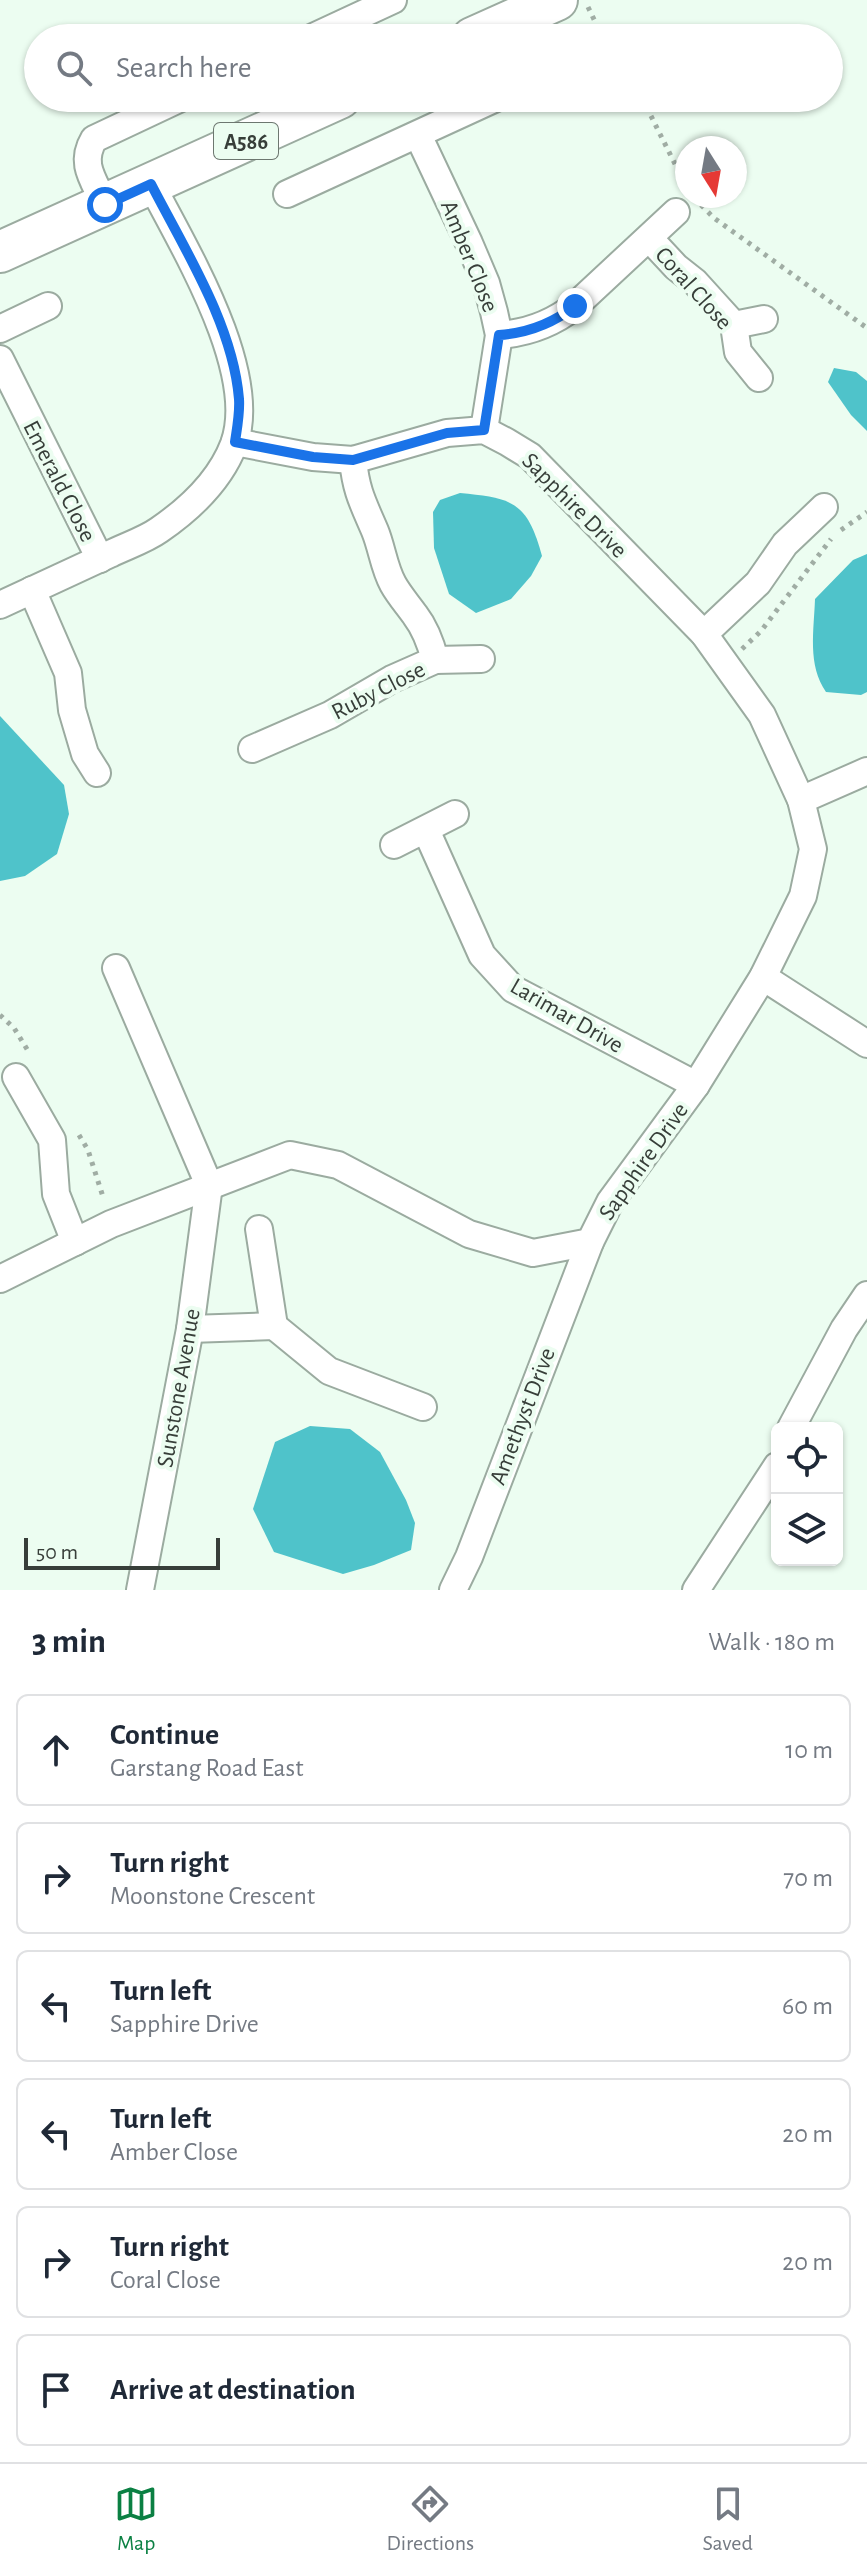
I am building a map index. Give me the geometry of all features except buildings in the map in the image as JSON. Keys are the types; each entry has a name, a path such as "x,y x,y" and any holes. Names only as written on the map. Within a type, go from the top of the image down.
{"main road":[{"path":"505,24 558,1"},
{"name":"A586","path":"0,252 309,112"}],"street":[{"path":"341,24 393,0"},
{"path":"105,205 86,164 86,152 94,139 151,112"},
{"path":"287,194 466,112"},
{"name":"Amber Close","path":"418,135 486,283 499,335 484,430"},
{"path":"0,605 157,531 198,500 224,467 235,442 239,402 233,359 194,268 151,184"},
{"name":"Coral Close","path":"499,335 531,330 558,319 649,238 677,208"},
{"name":"Coral Close","path":"649,238 734,325 738,352 759,378"},
{"path":"0,329 48,306"},
{"path":"734,325 764,319"},
{"name":"Emerald Close","path":"0,359 100,559"},
{"path":"235,442 313,457 353,460 447,433 484,430"},
{"name":"Sapphire Drive","path":"0,1279 111,1224 290,1155 338,1165 469,1234 533,1253 590,1242 610,1202 696,1085 763,977 803,896 813,849 801,800 762,715 704,634 530,456 484,430"},
{"name":"Ruby Close","path":"252,749 330,715 392,679 435,660 431,644 418,619 393,585 376,533 355,485 353,460"},
{"path":"704,634 758,583 785,544 824,507"},
{"path":"32,590 68,673 72,710 85,754 97,773"},
{"path":"435,660 481,659"},
{"path":"801,800 867,771"},
{"path":"394,845 455,814"},
{"name":"Larimar Drive","path":"426,830 482,955 513,989 696,1085"},
{"path":"116,968 209,1185"},
{"path":"763,977 867,1044"},
{"path":"16,1077 52,1140 56,1194 75,1242"},
{"name":"Sunstone Avenue","path":"140,1590 190,1329 209,1185"},
{"path":"259,1229 274,1326"},
{"name":"Amethyst Drive","path":"453,1590 469,1557 590,1242"},
{"path":"794,1422 844,1329 867,1295"},
{"path":"190,1329 274,1326 329,1371 423,1407"},
{"path":"696,1590 771,1475"}],"path":[{"path":"558,1 586,24"},
{"path":"648,112 675,176"},
{"path":"699,208 867,328"},
{"path":"726,663 761,631 832,538 867,512"}],"water":[{"path":"834,368 856,372 867,381 867,431 851,415 828,382"},
{"path":"460,493 493,497 515,506 530,524 542,556 531,576 511,599 476,613 449,594 434,548 433,512 440,500"},
{"path":"867,554 867,692 861,695 826,692 814,659 815,599 853,560"},
{"path":"0,716 64,785 69,814 57,854 25,876 0,881"},
{"path":"310,1426 350,1429 380,1452 415,1523 411,1550 343,1574 274,1552 253,1509 275,1442"}],"route":[{"path":"105,205 151,184 194,268 233,359 239,402 235,442 313,457 353,460 447,433 484,430 499,335 531,330 558,319 575,306"}]}
